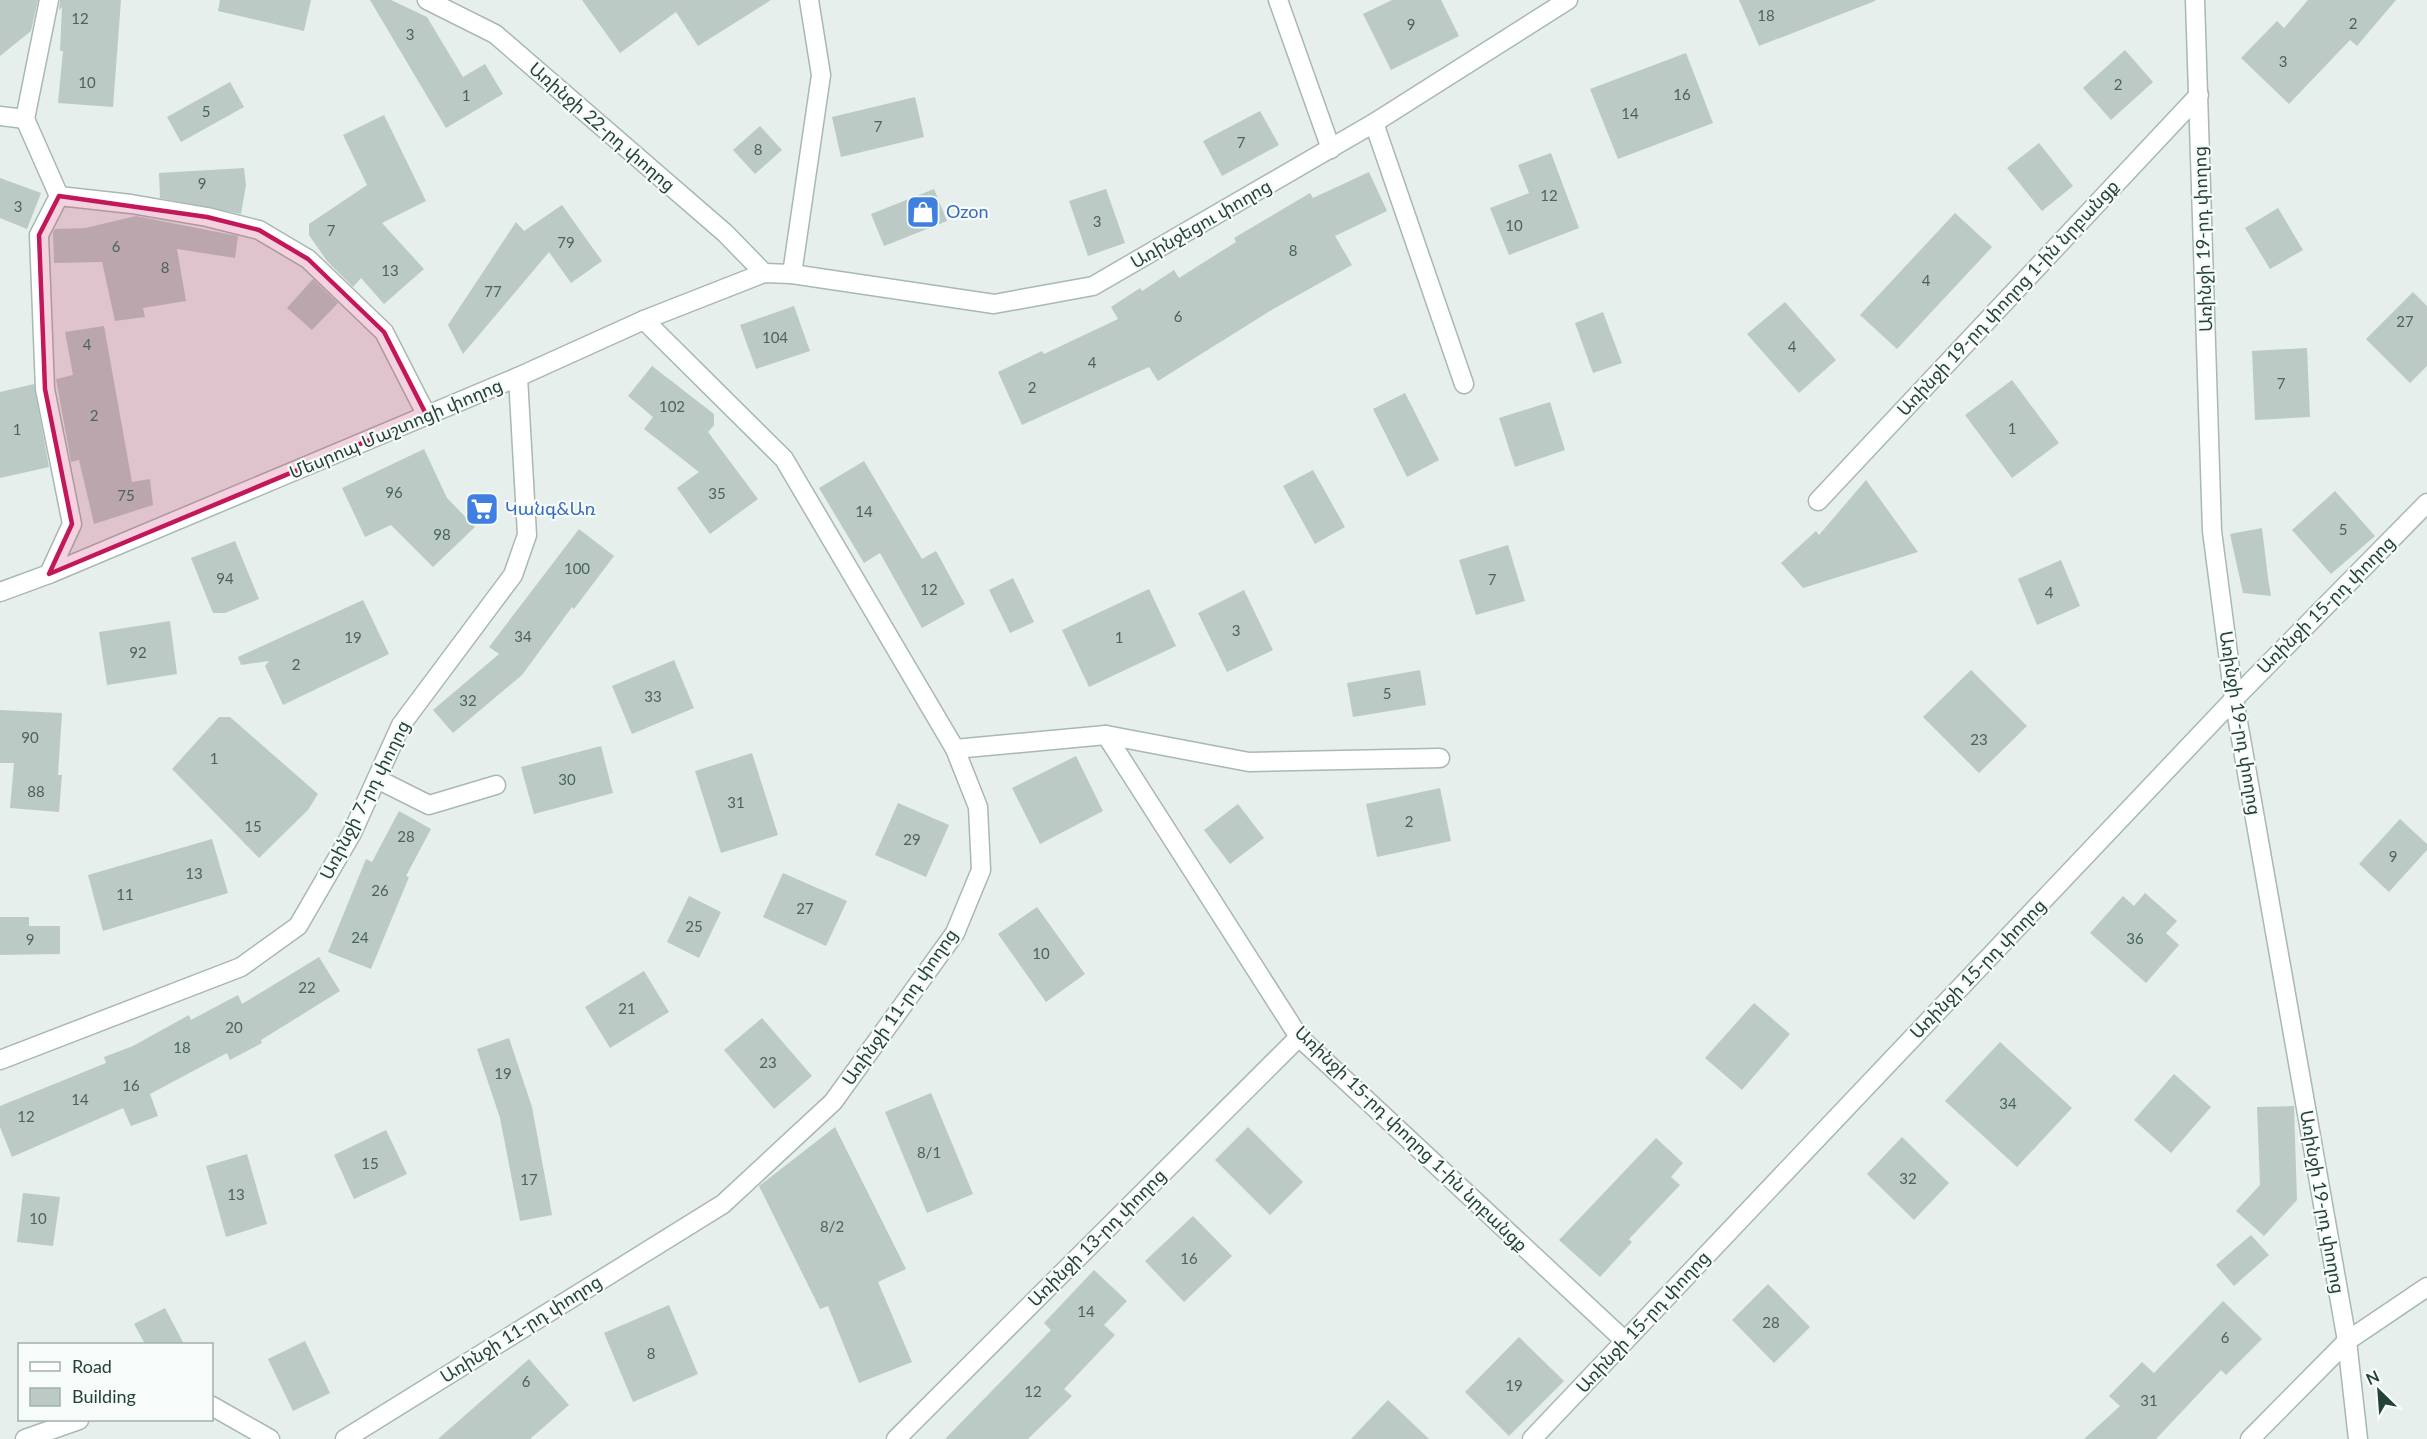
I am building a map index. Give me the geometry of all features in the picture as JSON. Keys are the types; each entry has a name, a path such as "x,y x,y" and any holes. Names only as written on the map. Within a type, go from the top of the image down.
{"street":[{"path":"49,0 25,119 59,196"},
{"name":"Առինջի 22-րդ փողոց","path":"427,0 495,34 725,233 764,273"},
{"path":"792,274 821,75 809,0"},
{"path":"1278,0 1331,149"},
{"name":"Առինջեցու փողոց","path":"792,274 994,304 1093,286 1331,149 1568,0"},
{"name":"Առինջի 19-րդ փողոց","path":"2195,0 2212,531 2234,699 2347,1341 2358,1439"},
{"name":"Առինջի 19-րդ փողոց 1-ին նրբանցք","path":"1818,501 2199,95"},
{"path":"0,116 25,119"},
{"path":"1374,123 1464,384"},
{"path":"59,196 131,204 207,217 260,230 308,259 384,332 427,416"},
{"path":"49,574 72,524 45,389 39,247 39,235 59,196"},
{"name":"Մեսրոպ Մաշտոցի փողոց","path":"0,592 49,574 427,416 644,320 764,273 792,274"},
{"name":"Առինջի 11-րդ փողոց","path":"345,1439 723,1204 833,1102 955,933 981,870 978,807 955,749 784,459 644,320"},
{"name":"Առինջի 7-րդ փողոց","path":"0,1060 241,967 298,926 352,833 401,725 513,575 527,535 518,377"},
{"name":"Առինջի 15-րդ փողոց","path":"1532,1439 2234,699 2427,503"},
{"path":"955,749 1106,735 1249,762 1440,758"},
{"name":"Առինջի 15-րդ փողոց 1-ին նրբանցք","path":"1106,735 1299,1037 1624,1341"},
{"path":"376,779 429,805 496,785"},
{"name":"Առինջի 13-րդ փողոց","path":"896,1439 1299,1037"},
{"path":"2250,1439 2347,1341 2427,1287"},
{"path":"213,1407 270,1439"},
{"path":"25,1439 74,1421"}],"highlighted area":[{"path":"59,196 207,217 259,230 308,259 384,332 427,416 49,574 72,524 45,389 39,235"}],"building":[{"path":"0,0 38,0 31,31 0,56"},
{"path":"60,0 121,0 113,107 58,103 63,51 60,51 62,7 59,10"},
{"path":"220,0 311,0 304,31 218,11"},
{"path":"370,0 391,0 427,17 463,77 485,64 503,94 446,128"},
{"path":"582,0 771,0 698,46 676,12 620,53"},
{"path":"1392,0 1441,0 1459,36 1391,70 1363,14"},
{"path":"1739,0 1875,0 1875,1 1759,46"},
{"path":"2308,0 2396,0 2357,46 2350,40 2289,104 2241,58 2277,21 2284,28"},
{"path":"2125,50 2153,82 2111,120 2083,88"},
{"path":"1686,53 1713,123 1618,159 1590,89"},
{"path":"230,82 244,107 181,142 167,117"},
{"path":"915,97 924,137 841,157 832,117"},
{"path":"1260,111 1279,145 1222,176 1203,141"},
{"path":"384,115 426,201 382,223 424,269 384,304 361,278 353,287 327,261 309,235 309,224 367,185 343,135"},
{"path":"760,126 782,150 755,174 733,150"},
{"path":"2039,143 2073,186 2042,211 2007,168"},
{"path":"1551,153 1579,228 1509,255 1490,208 1529,193 1518,165"},
{"path":"244,168 246,185 241,214 160,198 159,173"},
{"path":"1369,172 1387,211 1335,236 1352,265 1275,308 1158,381 1149,367 1022,425 998,372 1042,351 1044,354 1118,319 1111,307 1140,288 1142,291 1174,270 1179,278 1236,242 1234,238 1310,193 1313,198"},
{"path":"0,178 41,193 27,229 0,218"},
{"path":"934,189 947,221 884,246 871,214"},
{"path":"1106,189 1125,243 1088,256 1069,201"},
{"path":"562,205 602,261 571,283 549,252 463,354 448,325 516,222 524,231"},
{"path":"2278,208 2303,250 2270,269 2245,228"},
{"path":"1955,213 1992,247 1897,349 1860,315"},
{"path":"136,216 238,236 235,258 177,249 186,301 143,308 145,317 115,321 102,262 54,263 53,232 55,229 85,228"},
{"path":"313,279 338,303 312,330 287,308"},
{"path":"2413,292 2427,306 2427,366 2410,383 2366,339"},
{"path":"1785,302 1836,360 1799,393 1747,334"},
{"path":"794,306 810,351 756,369 740,325"},
{"path":"1603,312 1622,363 1593,373 1575,323"},
{"path":"104,326 132,482 150,479 153,505 94,524 79,460 71,462 56,379 73,375 65,332"},
{"path":"2307,348 2310,417 2255,420 2252,351"},
{"path":"652,366 714,414 714,425 708,432 758,499 710,534 677,488 699,472 644,429 653,417 628,396"},
{"path":"2012,380 2059,443 2012,478 1965,415"},
{"path":"34,384 49,467 0,478 0,392"},
{"path":"1405,393 1439,460 1407,477 1373,409"},
{"path":"1550,402 1565,450 1515,467 1499,418"},
{"path":"424,449 447,498 475,527 433,567 391,525 365,537 342,488"},
{"path":"864,461 922,559 936,551 965,604 922,628 880,553 864,563 819,488"},
{"path":"1313,470 1345,527 1315,544 1283,486"},
{"path":"1866,480 1918,552 1803,588 1781,563 1816,531 1819,535"},
{"path":"2335,491 2375,536 2331,574 2292,530"},
{"path":"2262,528 2271,596 2243,593 2230,534"},
{"path":"579,529 614,556 574,609 572,607 522,675 453,733 433,710 499,654 489,647"},
{"path":"235,541 259,599 225,613 213,613 191,558"},
{"path":"1508,545 1525,601 1476,615 1459,560"},
{"path":"2061,560 2080,606 2037,625 2018,579"},
{"path":"1013,578 1034,622 1010,633 989,590"},
{"path":"1149,589 1176,646 1089,687 1062,630"},
{"path":"1244,590 1273,650 1227,672 1198,613"},
{"path":"363,600 389,654 283,705 265,666 269,661 241,665 238,657"},
{"path":"170,621 177,674 107,685 99,632"},
{"path":"674,660 694,708 632,734 612,686"},
{"path":"1420,670 1426,705 1353,717 1347,683"},
{"path":"1971,670 2027,726 1979,773 1923,717"},
{"path":"0,710 62,713 58,775 62,775 59,812 10,808 14,763 0,763"},
{"path":"219,717 230,717 318,794 308,810 259,858 172,769"},
{"path":"601,746 613,793 534,814 521,767"},
{"path":"752,753 778,835 721,853 695,771"},
{"path":"1076,756 1103,811 1040,844 1012,788"},
{"path":"1440,788 1451,841 1377,857 1366,804"},
{"path":"898,803 949,825 926,877 875,855"},
{"path":"1238,804 1264,838 1230,864 1204,830"},
{"path":"399,811 431,829 406,876 409,877 371,969 328,952 366,859 372,862"},
{"path":"2400,819 2427,844 2427,850 2389,892 2359,864"},
{"path":"212,839 228,893 103,931 88,875"},
{"path":"783,873 847,901 826,946 763,917"},
{"path":"2145,893 2177,921 2166,933 2179,945 2146,983 2090,933 2123,896 2134,906"},
{"path":"689,896 721,912 699,958 667,942"},
{"path":"1037,907 1085,974 1046,1002 998,934"},
{"path":"0,917 29,917 29,926 60,926 60,954 0,955"},
{"path":"319,957 340,991 261,1040 262,1043 230,1060 227,1053 150,1094 158,1116 131,1126 123,1108 12,1157 0,1127 0,1106 106,1063 104,1057 133,1046 189,1015 191,1020 238,995 242,1004"},
{"path":"644,971 669,1012 610,1048 585,1007"},
{"path":"1754,1003 1790,1034 1742,1090 1705,1058"},
{"path":"762,1018 812,1076 774,1109 724,1050"},
{"path":"509,1038 532,1107 552,1215 520,1221 500,1118 477,1049"},
{"path":"2000,1042 2072,1108 2017,1167 1945,1101"},
{"path":"2174,1074 2211,1107 2171,1153 2134,1120"},
{"path":"931,1093 973,1194 927,1213 885,1112"},
{"path":"2294,1106 2297,1200 2264,1236 2236,1211 2260,1185 2257,1107"},
{"path":"835,1127 906,1269 878,1282 912,1362 859,1383 828,1306 820,1309 759,1186"},
{"path":"1248,1127 1303,1182 1270,1215 1215,1160"},
{"path":"386,1130 407,1174 354,1199 334,1155"},
{"path":"1902,1137 1949,1183 1914,1220 1867,1174"},
{"path":"1656,1138 1683,1163 1671,1177 1680,1185 1629,1239 1632,1242 1600,1277 1559,1240"},
{"path":"247,1154 267,1224 226,1237 206,1166"},
{"path":"23,1193 60,1197 53,1246 17,1242"},
{"path":"1193,1216 1232,1256 1184,1302 1145,1261"},
{"path":"2251,1235 2269,1255 2234,1286 2216,1265"},
{"path":"1094,1270 1127,1301 1104,1325 1115,1335 1064,1389 1072,1396 1028,1439 945,1439 1051,1330 1044,1323"},
{"path":"1768,1284 1810,1327 1774,1363 1732,1320"},
{"path":"2223,1301 2262,1339 2226,1375 2221,1370 2156,1439 2084,1439 2120,1406 2109,1396 2142,1362 2154,1373"},
{"path":"669,1305 698,1374 633,1402 604,1333"},
{"path":"165,1308 183,1343 144,1343 134,1324"},
{"path":"1519,1337 1564,1381 1509,1436 1465,1392"},
{"path":"305,1341 330,1393 293,1411 268,1359"},
{"path":"529,1359 569,1405 530,1439 438,1439"},
{"path":"1388,1400 1429,1439 1351,1439"}],"place":[{"name":"Ozon","path":"923,212"},
{"name":"Կանգ&Առ","path":"482,509"}]}
